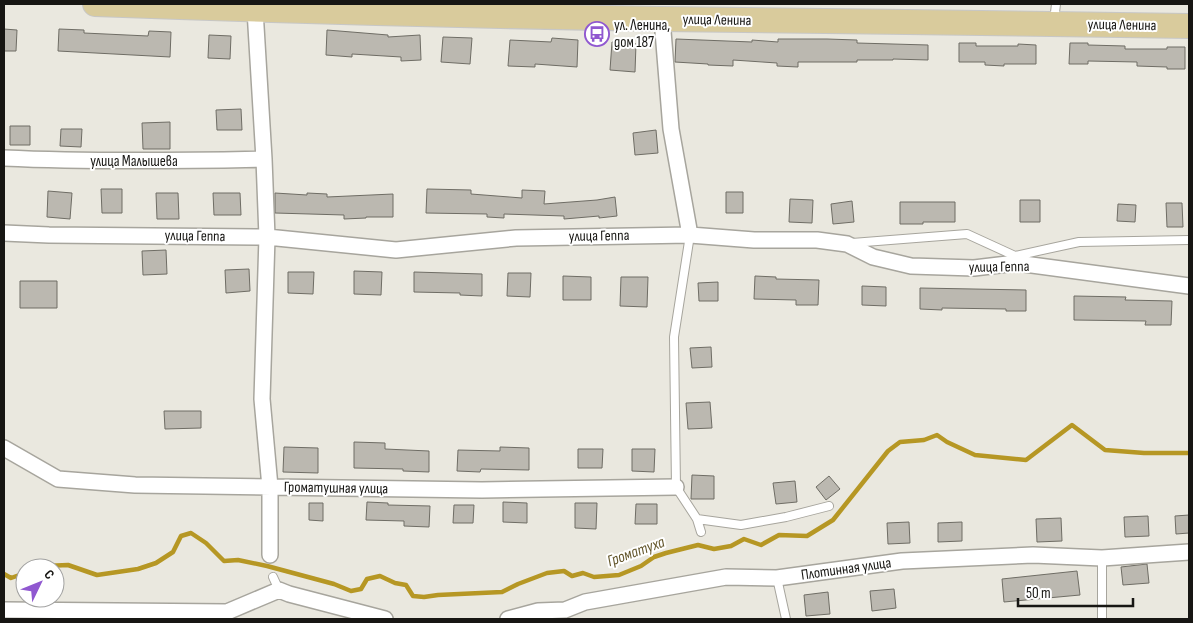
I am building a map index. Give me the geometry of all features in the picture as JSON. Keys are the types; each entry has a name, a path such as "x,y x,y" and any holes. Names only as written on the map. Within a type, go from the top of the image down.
{"main road":[{"name":"улица Ленина","path":"95,4 662,15 1055,13 1189,26"}],"street":[{"path":"254,7 267,237 262,399 270,487 270,555"},
{"path":"662,15 671,129 690,234"},
{"name":"улица Малышева","path":"4,158 148,162 264,159"},
{"name":"улица Геппа","path":"4,233 267,237 396,250 516,238 690,234 754,240 817,240 847,244 873,257 911,266 974,268 1015,260 1189,286"},
{"name":"Громатушная улица","path":"4,448 58,479 135,485 482,490 676,487"},
{"name":"Плотинная улица","path":"508,619 538,611 566,610 586,602 726,577 777,578 902,561 1033,555 1102,558 1189,552"},
{"path":"4,610 227,612 276,584 385,619"}],"lane":[{"path":"690,234 674,337 676,487 697,519 701,532"},
{"path":"847,244 966,234 1015,260 1079,242 1189,240"},
{"path":"697,519 741,525 786,517 829,506"},
{"path":"1102,558 1102,619"},
{"path":"777,578 786,619"}],"building":[{"path":"4,29 17,30 16,51 4,51"},
{"path":"59,29 84,30 84,33 148,36 149,31 171,32 170,57 58,51"},
{"path":"327,30 388,35 388,37 420,35 421,60 401,61 401,57 352,54 352,57 326,55"},
{"path":"209,35 231,36 230,59 208,58"},
{"path":"443,37 472,38 470,64 441,62"},
{"path":"552,38 578,40 577,67 535,64 535,67 508,66 510,40 551,42"},
{"path":"676,39 778,42 778,39 827,39 857,40 857,43 928,45 928,60 893,59 857,60 857,62 798,62 798,67 777,66 777,63 733,60 733,66 708,65 675,62"},
{"path":"612,42 636,44 635,72 610,70"},
{"path":"959,43 976,43 976,46 1036,45 1036,64 1004,64 1004,66 985,65 985,62 959,62"},
{"path":"1070,43 1125,46 1125,49 1185,47 1185,69 1137,66 1137,62 1088,61 1088,64 1069,64"},
{"path":"241,109 242,130 217,130 216,110"},
{"path":"170,122 170,149 143,149 142,123"},
{"path":"10,126 30,126 30,145 10,145"},
{"path":"61,129 82,129 81,147 60,146"},
{"path":"656,130 658,153 635,155 633,133"},
{"path":"101,189 122,189 122,213 102,213"},
{"path":"427,189 471,190 471,194 522,198 522,190 545,191 544,204 615,197 617,216 564,219 564,216 504,214 504,218 487,217 487,214 426,213"},
{"path":"48,191 72,193 70,219 47,217"},
{"path":"726,192 743,192 743,213 726,213"},
{"path":"156,193 178,193 179,219 157,219"},
{"path":"213,193 240,193 241,215 214,215"},
{"path":"275,193 327,194 327,197 393,194 393,217 344,219 344,215 275,213"},
{"path":"790,199 813,200 812,223 789,222"},
{"path":"1020,200 1040,200 1040,222 1020,222"},
{"path":"852,201 854,222 833,224 831,204"},
{"path":"900,202 955,202 955,222 900,224"},
{"path":"1166,203 1182,203 1183,227 1167,227"},
{"path":"1118,204 1136,205 1135,222 1117,221"},
{"path":"166,250 167,274 143,275 142,251"},
{"path":"249,269 250,291 226,293 225,270"},
{"path":"354,271 382,272 381,295 354,294"},
{"path":"288,272 314,272 313,294 288,293"},
{"path":"414,272 482,274 482,296 460,295 460,293 414,292"},
{"path":"508,273 531,273 530,297 507,296"},
{"path":"563,276 591,277 591,300 563,300"},
{"path":"755,276 776,277 776,279 819,280 818,305 796,305 796,300 754,299"},
{"path":"621,277 648,277 647,307 620,306"},
{"path":"20,281 57,281 57,308 20,308"},
{"path":"718,282 718,301 699,301 698,283"},
{"path":"862,286 886,287 886,306 862,305"},
{"path":"920,288 1026,290 1026,311 1006,311 1006,309 920,309"},
{"path":"1074,296 1126,297 1125,300 1172,301 1171,325 1145,325 1146,321 1074,320"},
{"path":"711,347 712,367 692,368 690,348"},
{"path":"710,402 712,428 688,429 686,403"},
{"path":"164,411 201,411 201,428 165,429"},
{"path":"354,442 385,443 385,449 429,451 429,472 403,471 403,469 354,468"},
{"path":"284,447 318,448 318,473 283,472"},
{"path":"500,447 529,448 529,470 481,469 480,472 457,471 458,450 500,451"},
{"path":"578,449 603,449 602,468 578,468"},
{"path":"632,449 655,449 654,472 632,471"},
{"path":"692,475 714,476 714,499 691,499"},
{"path":"829,476 840,489 826,500 816,487"},
{"path":"795,481 797,502 776,504 773,483"},
{"path":"367,502 388,503 388,505 430,506 429,527 404,526 404,521 366,520"},
{"path":"503,502 527,503 527,523 503,522"},
{"path":"309,503 323,503 323,521 309,520"},
{"path":"575,503 597,503 596,529 575,528"},
{"path":"636,504 657,504 657,524 635,524"},
{"path":"454,505 474,505 473,523 453,523"},
{"path":"1189,515 1189,533 1176,534 1175,516"},
{"path":"1148,516 1149,536 1125,537 1124,517"},
{"path":"1061,518 1062,541 1037,542 1036,519"},
{"path":"909,522 910,543 888,544 887,523"},
{"path":"962,522 962,541 938,542 938,523"},
{"path":"1147,564 1149,583 1123,585 1121,567"},
{"path":"1077,571 1080,595 1004,602 1002,579"},
{"path":"894,589 896,608 872,611 870,591"},
{"path":"828,592 830,614 806,616 804,595"}],"waterway":[{"name":"Громатуха","path":"65,565 97,575 138,569 156,563 173,552 181,536 191,533 206,543 224,561 238,560 267,566 334,584 351,591 361,589 367,579 380,576 395,583 406,585 413,596 502,592 547,573 564,571 572,576 583,573 594,577 619,575 641,566 654,557 698,545 714,549 731,546 744,539 761,545 779,535 807,536 833,520 888,451 900,442 924,440 937,435 947,442 975,455 1026,460 1072,425 1105,450 1144,453 1189,453"},
{"name":"Громатуха","path":"4,574 11,578 15,577"}],"place":[{"name":"ул. Ленина, дом 187","path":"597,34"}]}
